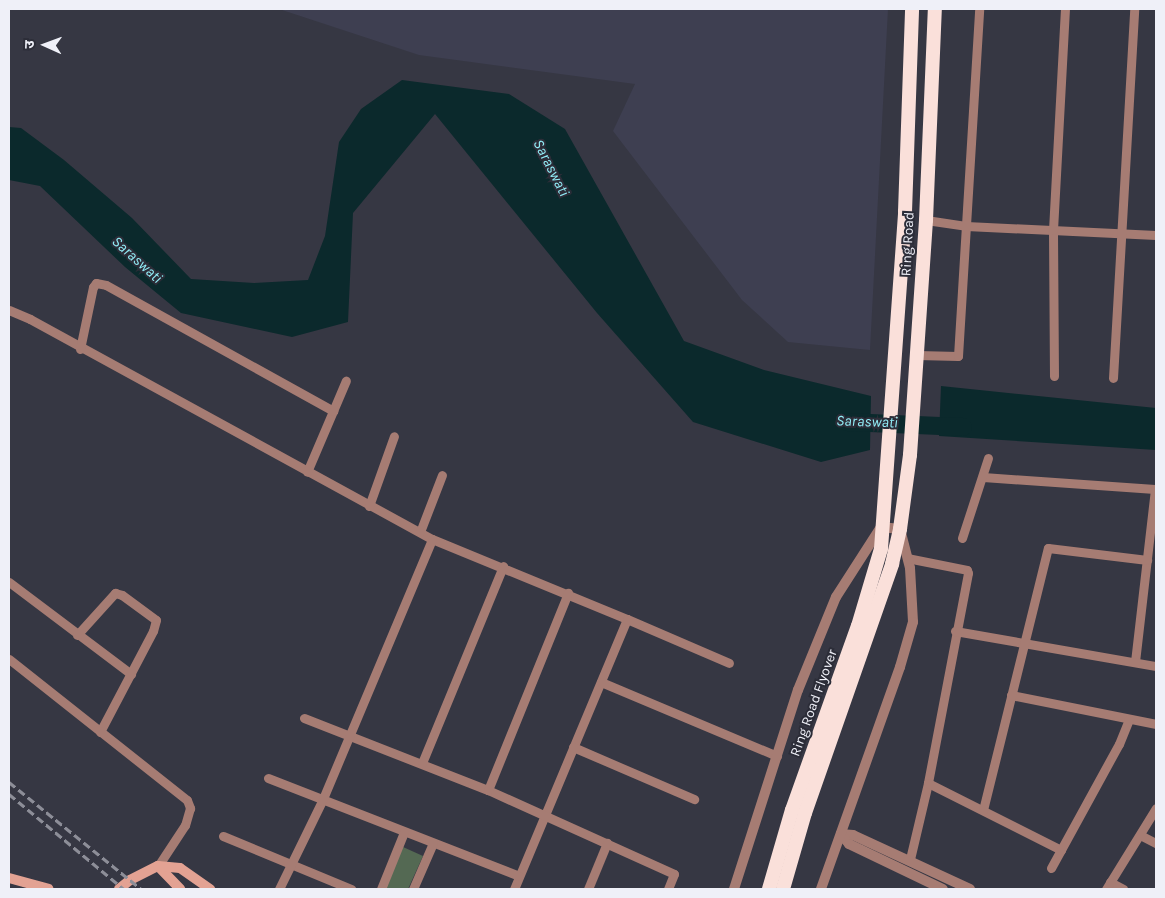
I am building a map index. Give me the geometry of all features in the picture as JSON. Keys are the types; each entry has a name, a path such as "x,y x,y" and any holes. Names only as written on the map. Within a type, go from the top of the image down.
{"highway":[{"name":"Ring Road Flyover","path":"783,889 799,812 882,549 881,527 888,478 892,386 905,212 912,9"},
{"name":"Ring Road","path":"906,480 910,455 926,220 934,9"},
{"name":"Ring Road Flyover","path":"769,889 892,564 900,529 906,480"}],"main road":[{"path":"158,866 180,889"},
{"path":"119,889 130,880 158,866 180,868 210,889"},
{"path":"9,878 49,889"}],"street":[{"path":"917,355 958,356 979,9"},
{"path":"1054,376 1053,230 1065,9"},
{"path":"1113,378 1134,9"},
{"path":"926,220 966,226 1156,235"},
{"path":"80,349 90,294 93,286 101,284 333,411"},
{"path":"9,310 30,319 80,349 432,539 568,592 729,663"},
{"path":"307,472 346,381"},
{"path":"369,506 394,436"},
{"path":"962,538 984,477 988,458"},
{"path":"420,532 442,475"},
{"path":"984,477 1155,489 1135,662"},
{"path":"734,889 798,690 836,597 881,527 900,529 907,558 913,622 900,667 821,889"},
{"path":"279,889 292,867 322,801 432,539"},
{"path":"983,810 1048,548 1147,560"},
{"path":"907,558 967,570 928,783 910,859"},
{"path":"422,763 503,566"},
{"path":"9,582 131,674"},
{"path":"488,790 568,592"},
{"path":"77,635 112,594 122,595 153,618 156,625 100,732"},
{"path":"514,889 627,619"},
{"path":"955,631 1156,666"},
{"path":"9,659 187,800 189,816 158,866"},
{"path":"602,682 777,756"},
{"path":"1011,695 1156,724"},
{"path":"304,718 488,790 674,874 668,889"},
{"path":"1051,868 1120,744 1129,719"},
{"path":"573,747 694,799"},
{"path":"268,778 322,801 519,876"},
{"path":"928,783 1061,850"},
{"path":"1123,889 1108,886 1156,808"},
{"path":"381,889 404,832"},
{"path":"841,834 853,835 910,859 970,889"},
{"path":"841,834 849,844 944,889"},
{"path":"1140,834 1156,843"},
{"path":"222,836 292,867 350,889"},
{"path":"413,889 433,843"},
{"path":"588,889 607,843"}],"shaded area":[{"path":"279,9 888,9 870,350 788,342 742,300 613,131 635,84 419,55"},
{"path":"403,847 423,856 408,889 384,889"}],"water":[{"path":"402,80 509,94 565,129 684,341 764,370 871,396 870,450 821,462 693,422 597,313 435,114 353,213 348,322 292,337 181,313 125,267 40,186 9,180 9,127 21,128 64,160 132,218 191,279 254,283 308,280 325,236 339,142 361,109"},
{"path":"941,386 1156,408 1156,450 939,436"}],"waterway":[{"name":"Saraswati","path":"847,422 963,427"}],"railway":[{"path":"9,782 141,889"},
{"path":"9,794 124,889"}]}
